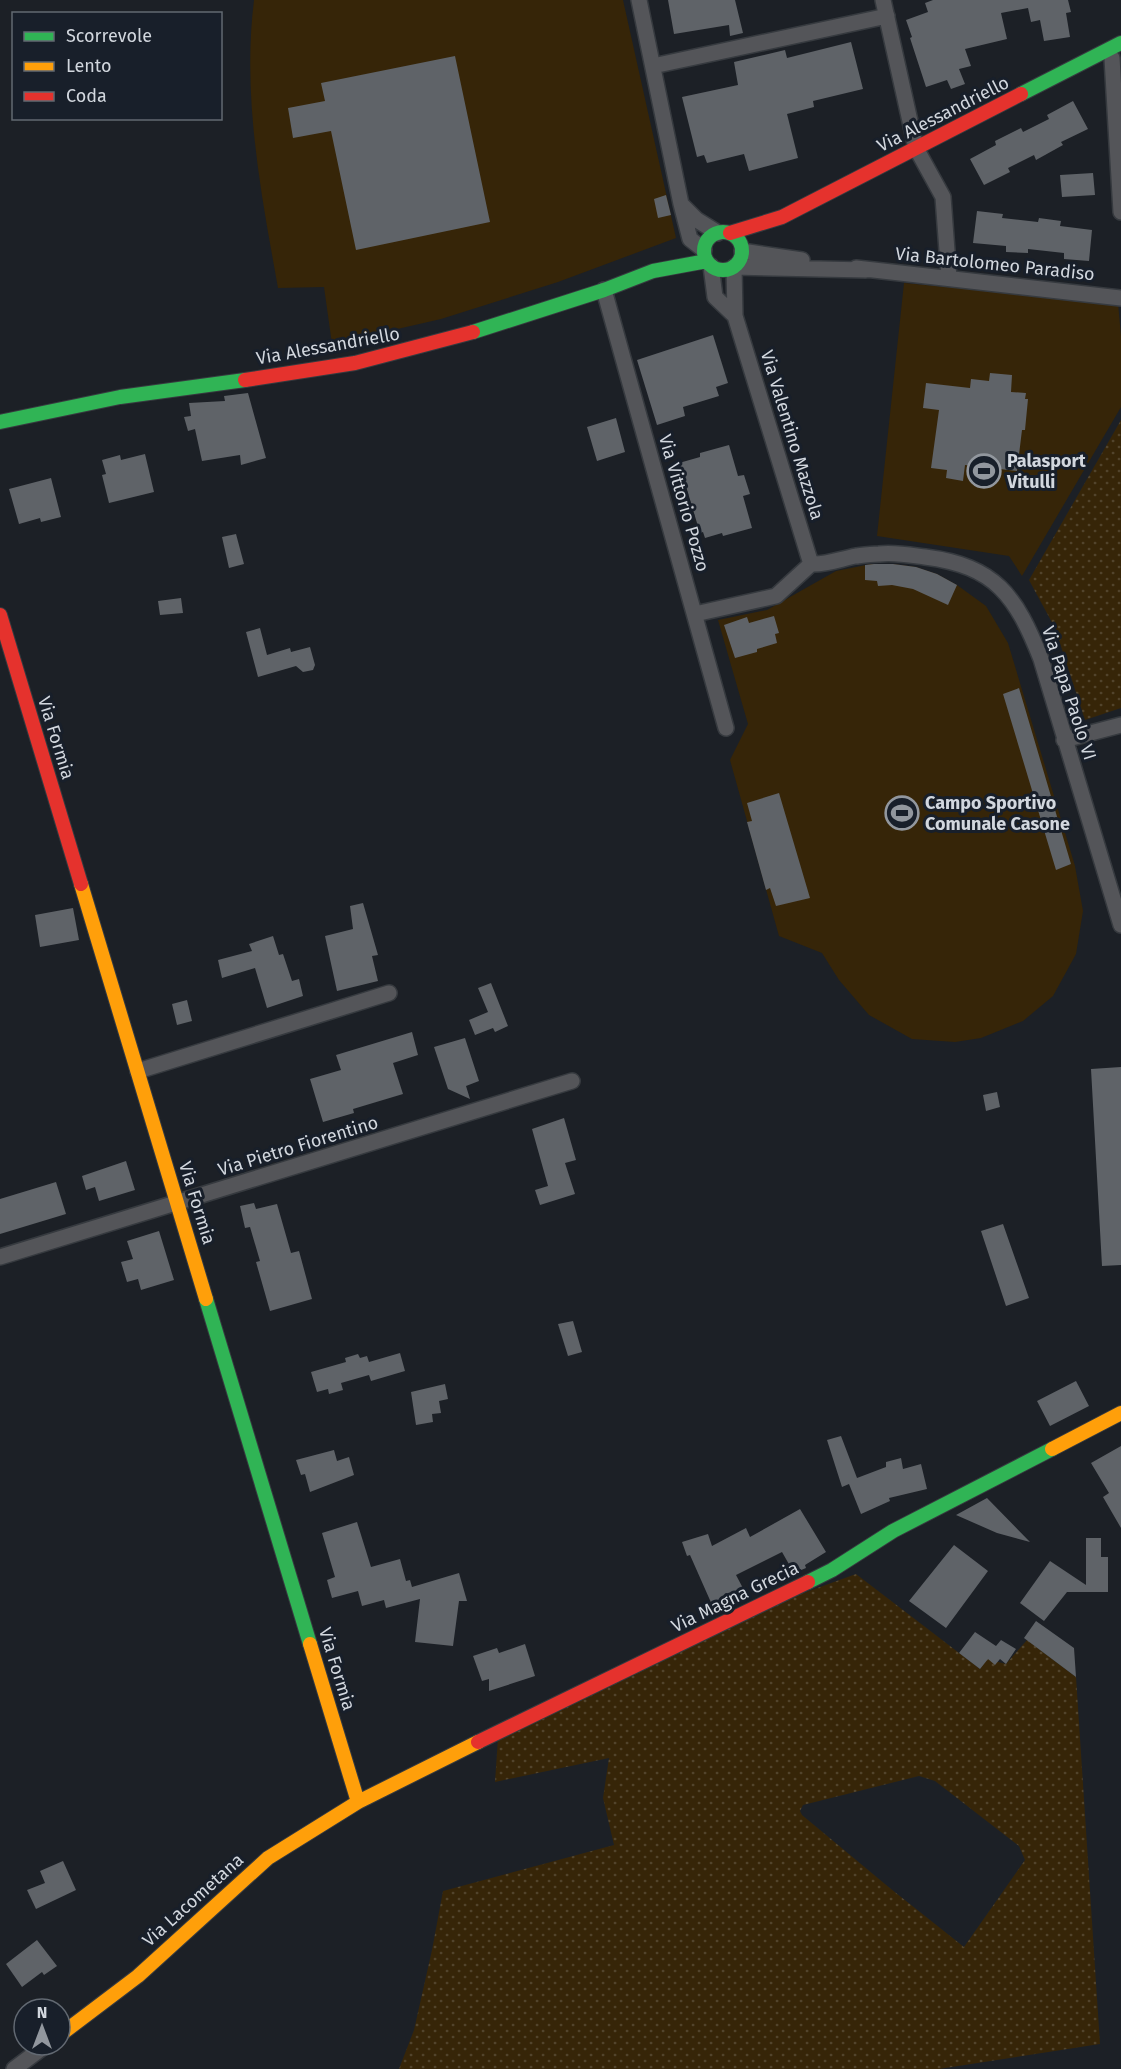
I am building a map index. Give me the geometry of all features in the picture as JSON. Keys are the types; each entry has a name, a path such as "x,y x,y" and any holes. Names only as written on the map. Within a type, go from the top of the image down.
{"street":[{"path":"639,0 690,239 707,259"},
{"path":"884,0 916,148 943,197 949,278"},
{"path":"653,66 887,16"},
{"path":"1116,52 1121,212"},
{"name":"Via Alessandriello","path":"724,233 782,217 916,148 1116,52"},
{"path":"681,204 697,220 739,240 742,251"},
{"name":"Via Alessandriello","path":"0,422 71,405 355,363 462,335 604,290 654,271 676,256 707,259 722,270 734,267 742,251 782,217"},
{"path":"707,259 708,239 724,233"},
{"name":"Via Bartolomeo Paradiso","path":"742,251 866,270 1121,298"},
{"name":"Via Valentino Mazzola","path":"707,259 715,297 735,316"},
{"name":"Via Bartolomeo Paradiso","path":"734,267 866,270"},
{"name":"Via Valentino Mazzola","path":"734,267 735,316 811,564"},
{"name":"Via Vittorio Pozzo","path":"604,290 726,728"},
{"name":"Via Papa Paolo VI","path":"811,564 823,565 855,556 874,554 906,555 938,558 971,567 996,581 1026,622 1041,659 1121,925"},
{"path":"695,614 776,596 811,564"},
{"name":"Via Formia","path":"0,615 358,1802"},
{"path":"1064,740 1121,725"},
{"path":"138,1071 389,993"},
{"name":"Via Pietro Fiorentino","path":"0,1257 572,1081"},
{"name":"Via Magna Grecia","path":"358,1802 511,1725 832,1570 893,1531 1121,1413"},
{"name":"Via Lacometana","path":"72,2026 138,1976 268,1858 358,1802"},
{"path":"14,2069 30,2057"}],"shaded area":[{"path":"254,0 623,0 676,238 558,282 441,319 332,344 324,287 278,288 265,217 252,109 250,73"},
{"name":"Palasport Vitulli","path":"904,283 1118,303 1121,336 1121,407 1022,576 1009,556 877,536"},
{"path":"1121,420 1121,708 1085,720 1055,628 1029,580"},
{"name":"Campo Sportivo Comunale Casone","path":"871,564 916,567 937,574 986,606 1008,643 1075,866 1083,911 1076,954 1053,996 1023,1021 981,1038 955,1042 912,1039 869,1015 839,980 822,953 779,936 730,760 748,724 718,620 767,610 836,571"},
{"path":"856,1574 980,1669 987,1659 1006,1664 1027,1640 1076,1677 1100,2044 939,2069 399,2069 414,2030 443,1891 614,1845 603,1798 609,1758 495,1782 498,1738 787,1599","holes":["919,1776 935,1781 1019,1846 1025,1860 964,1947 891,1889 800,1811 803,1805"]}],"building":[{"path":"668,0 735,0 743,33 730,36 729,25 674,34"},
{"path":"933,0 1068,0 1071,12 1066,13 1070,37 1044,41 1040,20 1031,22 1028,8 1001,13 1007,39 965,49 971,66 959,69 965,84 951,89 947,80 926,87 906,20 928,12 925,3"},
{"path":"851,42 863,89 813,101 814,107 787,114 798,158 749,171 744,154 707,163 704,155 697,157 682,97 738,85 734,62 785,50 787,58"},
{"path":"455,56 490,222 356,250 331,131 293,138 288,108 325,101 321,83"},
{"path":"1073,101 1088,129 1061,142 1063,145 1036,160 1034,155 1008,168 1010,172 984,185 970,159 996,145 995,141 1021,128 1023,132 1049,119 1047,115"},
{"path":"1093,173 1095,195 1062,197 1060,175"},
{"path":"666,195 671,215 658,218 654,199"},
{"path":"977,211 1003,214 1002,218 1038,222 1039,218 1061,221 1060,226 1092,230 1089,261 1064,259 1064,253 1028,249 1028,253 1006,252 1006,246 973,243"},
{"path":"713,335 728,383 716,387 719,396 683,407 685,416 657,425 637,360"},
{"name":"Palasport Vitulli","path":"990,373 1012,375 1011,392 1026,393 1025,399 1028,399 1017,471 965,465 963,481 946,478 947,470 931,468 939,410 923,408 926,383 970,388 971,379 989,381"},
{"path":"248,393 266,458 241,465 240,455 202,461 195,429 188,431 184,417 191,416 189,403 225,401 224,396"},
{"path":"616,418 625,452 597,461 587,427"},
{"path":"729,445 738,476 744,475 750,494 743,496 752,528 705,538 703,532 700,533 679,463 700,457 700,453"},
{"path":"145,454 154,492 109,503 102,475 106,474 102,460 120,455 121,460"},
{"path":"51,478 61,517 41,522 40,518 19,524 9,489"},
{"path":"236,534 244,564 229,568 222,537"},
{"path":"865,565 916,567 937,574 957,585 948,605 913,589 892,585 878,586 877,581 865,580"},
{"path":"181,598 183,613 160,615 158,601"},
{"path":"774,616 779,633 775,634 777,643 735,658 724,625 747,617 749,623"},
{"path":"260,628 267,655 290,648 291,652 310,647 315,665 313,670 303,672 296,666 258,677 246,632"},
{"path":"1019,688 1071,864 1056,870 1003,694"},
{"path":"779,793 810,898 776,906 770,888 766,890 747,822 752,821 747,803"},
{"path":"363,903 378,955 372,956 378,981 337,991 325,936 353,929 350,906"},
{"path":"73,908 79,940 40,947 35,915"},
{"path":"273,936 279,955 283,954 292,981 299,979 303,996 267,1008 255,968 222,978 218,960 252,951 249,944"},
{"path":"491,983 508,1026 495,1032 493,1028 475,1035 469,1020 488,1012 478,988"},
{"path":"187,1000 192,1021 177,1025 172,1004"},
{"path":"412,1032 418,1055 393,1063 403,1094 353,1109 354,1113 323,1122 310,1079 341,1070 336,1055"},
{"path":"465,1038 479,1081 466,1086 470,1099 448,1089 434,1047"},
{"path":"1121,1067 1121,1265 1102,1266 1091,1069"},
{"path":"997,1092 1000,1107 986,1111 983,1095"},
{"path":"564,1118 576,1160 565,1163 575,1194 540,1205 535,1190 548,1186 532,1129"},
{"path":"126,1161 135,1190 99,1201 95,1187 86,1190 82,1176"},
{"path":"56,1182 66,1214 0,1234 0,1199"},
{"path":"254,1203 256,1209 277,1204 291,1253 299,1251 312,1299 270,1311 256,1262 260,1261 250,1227 245,1228 240,1206"},
{"path":"1003,1224 1029,1298 1006,1306 981,1231"},
{"path":"159,1231 174,1280 141,1290 138,1279 127,1282 121,1262 133,1259 127,1241"},
{"path":"573,1321 582,1352 568,1356 558,1324"},
{"path":"400,1353 405,1371 371,1381 369,1375 341,1383 343,1390 329,1394 328,1389 317,1392 311,1372 346,1362 345,1358 358,1354 360,1358 367,1356 369,1362"},
{"path":"1076,1381 1089,1406 1050,1426 1037,1401"},
{"path":"445,1384 448,1399 439,1401 441,1413 432,1414 433,1422 416,1425 411,1392"},
{"path":"841,1436 857,1478 886,1467 886,1462 901,1458 903,1469 921,1464 927,1489 889,1498 890,1501 861,1514 849,1484 842,1487 827,1440"},
{"path":"1121,1446 1121,1528 1103,1497 1109,1493 1091,1463"},
{"path":"334,1450 337,1461 349,1457 354,1475 310,1492 305,1474 301,1475 296,1460"},
{"path":"987,1498 1030,1542 997,1533 956,1515"},
{"path":"800,1509 826,1552 805,1565 806,1568 794,1573 782,1552 736,1575 745,1592 713,1607 682,1542 708,1534 712,1546 746,1528 750,1537"},
{"path":"357,1522 371,1567 400,1559 406,1581 410,1580 412,1587 459,1573 467,1601 459,1601 453,1646 415,1642 420,1599 386,1608 384,1600 362,1606 358,1591 332,1598 327,1580 335,1577 322,1533"},
{"path":"1086,1538 1101,1538 1101,1557 1108,1557 1108,1592 1067,1592 1044,1621 1020,1603 1050,1561 1086,1585"},
{"path":"954,1545 988,1571 946,1628 909,1601"},
{"path":"1036,1621 1074,1648 1076,1677 1024,1638"},
{"path":"975,1632 996,1646 1001,1640 1016,1649 1006,1664 1000,1659 995,1665 988,1659 980,1669 959,1653"},
{"path":"525,1644 535,1676 489,1691 489,1679 482,1681 473,1656 497,1648 499,1653"},
{"path":"63,1861 76,1890 36,1909 27,1890 45,1883 40,1871"},
{"path":"37,1940 57,1966 44,1975 42,1972 22,1987 6,1964"}],"traffic: fast":[{"path":"1021,94 1121,43"},
{"path":"723,232 730,233 736,238 741,244 742,251 741,258 736,264 730,269 723,270 716,269 710,264 705,258 704,251 705,244 710,238 716,233 723,232"},
{"path":"473,332 604,290 653,271 707,261"},
{"path":"0,422 120,397 245,380"},
{"path":"206,1299 310,1644"},
{"path":"808,1582 832,1570 893,1531 1052,1449"}],"traffic: slow":[{"path":"81,884 206,1299"},
{"path":"1052,1449 1121,1413"},
{"path":"310,1644 358,1802"},
{"path":"72,2026 138,1976 268,1858 358,1802 478,1742"}],"traffic: jam":[{"path":"730,233 782,217 1021,94"},
{"path":"245,380 355,363 473,332"},
{"path":"0,615 81,884"},
{"path":"478,1742 808,1582"}],"place":[{"name":"Palasport Vitulli","path":"984,471"},
{"name":"Campo Sportivo Comunale Casone","path":"902,813"}]}
